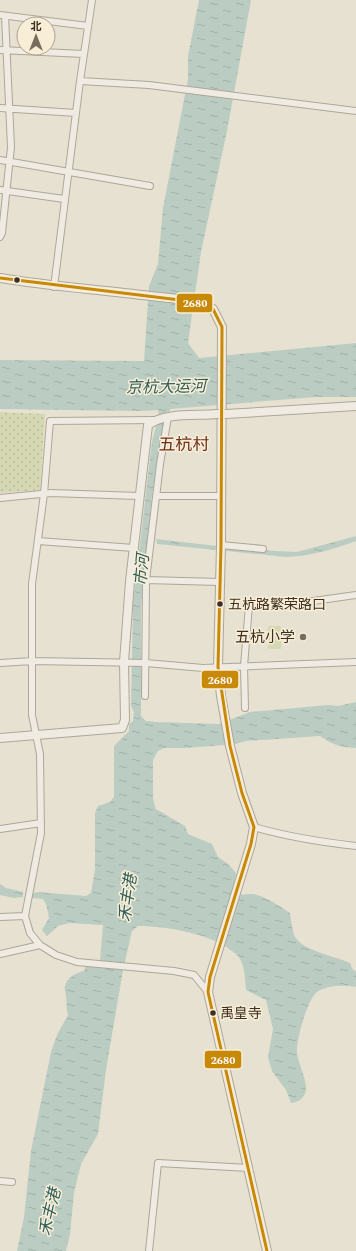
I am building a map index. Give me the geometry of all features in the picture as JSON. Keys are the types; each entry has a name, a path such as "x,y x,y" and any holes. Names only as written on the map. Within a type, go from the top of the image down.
{"street":[{"path":"54,286 64,199 92,0"},
{"path":"0,237 10,162 10,109 3,50 2,16 88,26"},
{"path":"3,50 84,54"},
{"path":"80,81 149,85 356,111"},
{"path":"0,108 76,113"},
{"path":"0,160 150,186"},
{"path":"0,190 64,199"},
{"path":"0,278 54,286 195,301 213,309 222,328 224,410 218,666 230,746 242,793 254,826 251,844 210,977 208,992 267,1251"},
{"path":"208,992 194,975 77,962 56,956 40,945 30,933 25,916 42,833 40,754 32,716 32,584 44,494 50,421 156,420 168,417 217,414 224,410 356,406"},
{"path":"145,696 146,580 160,464 168,417"},
{"path":"0,738 122,728 125,720 124,662 139,496 148,426 156,420"},
{"path":"0,498 44,494 139,496"},
{"path":"157,496 221,496"},
{"path":"38,541 134,548"},
{"path":"221,548 263,549"},
{"path":"146,580 220,582"},
{"path":"245,708 244,666 249,605 292,604 356,595"},
{"path":"0,663 33,661 124,662 203,668 218,666 356,662"},
{"path":"0,829 42,823"},
{"path":"254,826 283,835 356,846"},
{"path":"0,917 25,916"},
{"path":"0,956 40,945"},
{"path":"149,1251 158,1163 249,1168"},
{"path":"0,1181 12,1182"}],"green space":[{"path":"0,412 45,414 40,490 0,493"},
{"path":"268,626 281,626 281,649 268,649"}],"water":[{"path":"199,0 251,0 227,131 201,252 188,343 199,358 356,343 356,397 316,397 170,409 163,435 152,495 141,607 141,716 146,721 219,724 250,712 328,705 338,706 356,702 356,748 337,745 320,736 246,741 236,744 186,748 164,748 158,751 153,760 153,799 156,809 185,826 188,834 212,844 218,857 228,864 236,873 233,892 240,894 252,894 262,897 290,913 294,935 298,941 311,949 350,963 353,970 356,971 356,987 341,986 321,990 317,992 310,1002 303,1020 297,1046 306,1091 302,1098 291,1103 286,1090 272,1071 268,1057 273,1029 266,1000 246,990 245,976 240,958 228,948 204,937 176,930 150,926 138,926 132,931 123,970 106,1070 98,1134 81,1164 74,1193 70,1234 66,1251 17,1251 24,1217 31,1151 51,1052 57,1035 68,1015 65,986 72,976 84,971 86,965 95,966 100,961 103,925 69,923 58,926 47,936 42,930 49,918 46,904 43,899 32,898 33,893 38,892 86,896 91,893 95,870 95,813 98,806 110,802 114,797 114,746 129,731 129,724 133,721 134,712 131,706 133,605 152,441 159,416 158,410 0,409 0,360 144,361 149,286 158,264 163,208 188,79 188,56"},
{"path":"356,536 356,541 339,547 314,554 287,557 157,544 156,539 252,550 297,552"},
{"path":"0,884 6,888 23,892 23,897 14,898 0,895"}],"transit line":[{"name":"2680","path":"0,278 188,301 213,309 222,327 221,545 218,667 230,746 242,793 254,827 251,844 210,977 208,992 267,1251"}],"place":[{"name":"五杭路繁荣路口","path":"220,604"},
{"name":"五杭小学","path":"303,637"},
{"name":"禹皇寺","path":"213,1013"}],"district":[{"name":"五杭村","path":"184,445"}],"water label":[{"name":"京杭大运河","path":"166,387"},
{"name":"市河","path":"142,570"},
{"name":"禾丰港","path":"128,898"},
{"name":"禾丰港","path":"50,1212"}]}
